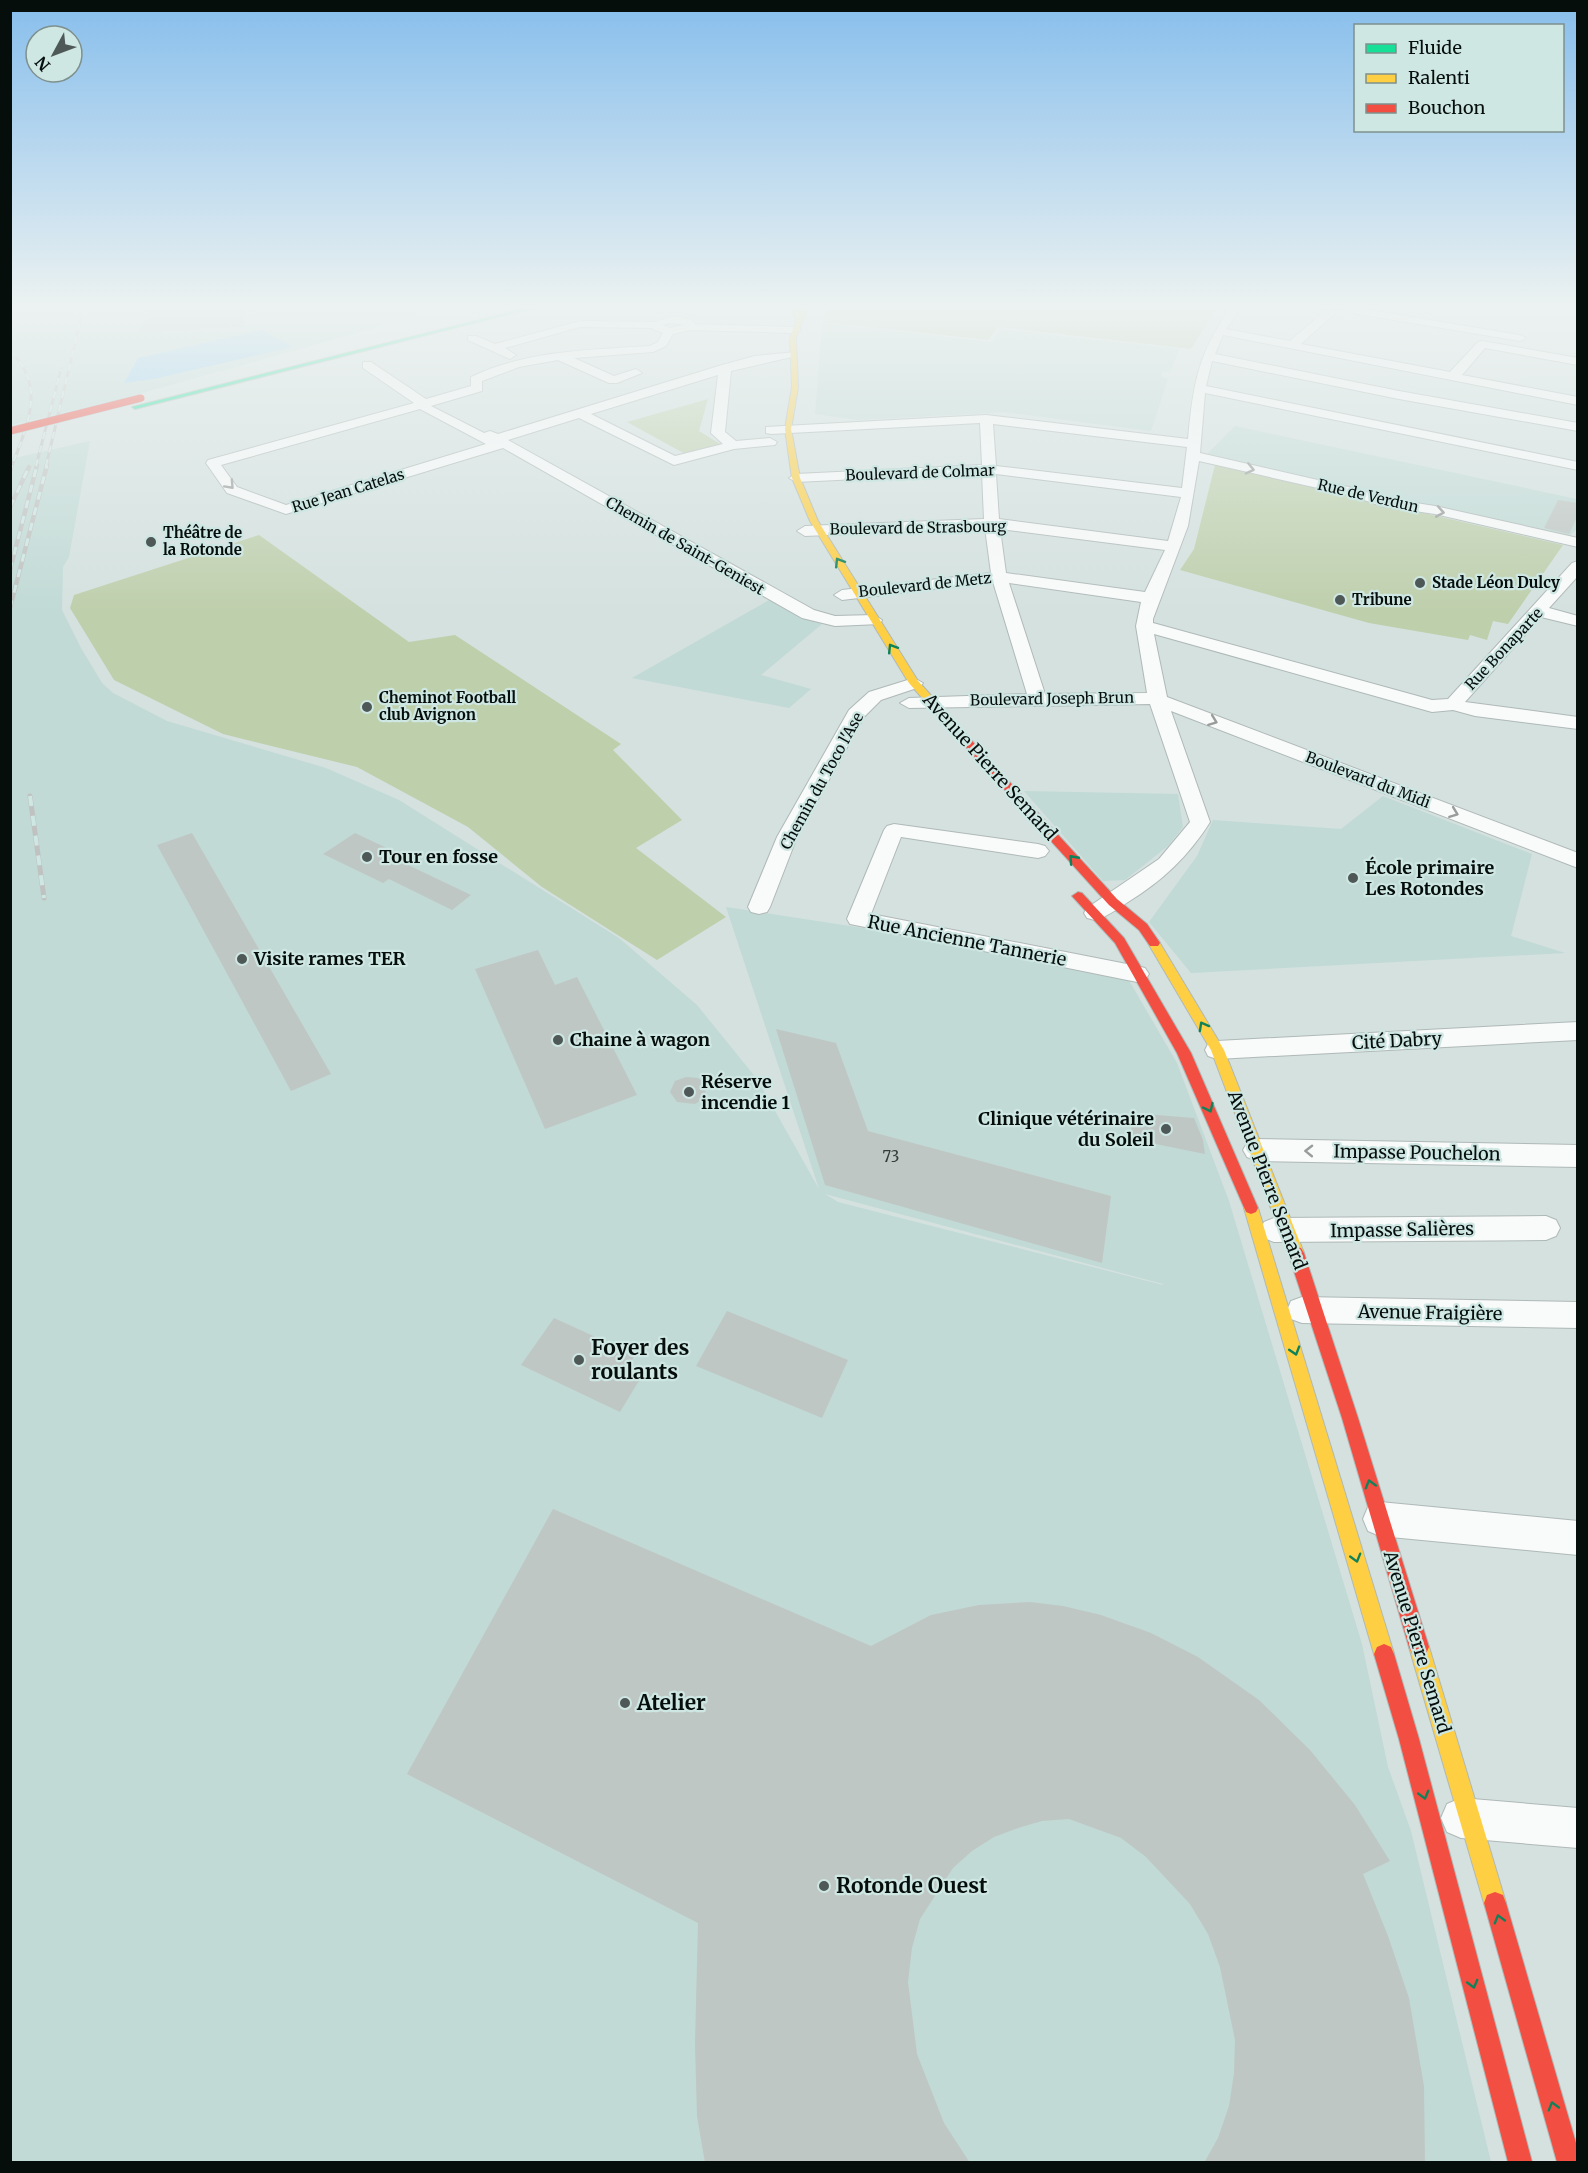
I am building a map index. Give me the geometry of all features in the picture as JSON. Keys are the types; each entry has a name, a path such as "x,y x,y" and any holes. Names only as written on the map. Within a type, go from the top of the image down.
{"main road":[{"path":"10,431 101,410"},
{"path":"10,438 108,410"},
{"name":"Avenue Pierre Semard","path":"791,410 788,429 796,478 812,531 842,595 865,624 923,719"},
{"path":"771,442 773,414"},
{"name":"Avenue Pierre Semard","path":"796,516 812,531 859,593 865,624"},
{"name":"Avenue Pierre Semard","path":"932,702 1113,902 1150,937 1217,1050 1289,1231 1350,1418 1470,1818 1569,2163"},
{"name":"Avenue Pierre Semard","path":"1022,834 1044,858"},
{"name":"Avenue Pierre Semard","path":"1068,884 1120,941 1184,1053 1234,1163 1258,1230 1430,1818 1521,2163"}],"street":[{"name":"Rue Jean Catelas","path":"401,410 213,463 232,490 286,510 504,444"},
{"name":"Chemin de Saint-Geniest","path":"429,410 489,441 504,444 799,610 819,619 865,624"},
{"path":"464,464 504,444 587,410"},
{"path":"720,410 718,434 733,445"},
{"path":"1095,914 1136,889 1167,865 1185,847 1200,822 1187,772 1158,700 1144,626 1151,598 1182,524 1194,450 1197,410"},
{"path":"1308,410 1578,466"},
{"path":"1491,410 1578,427"},
{"path":"1546,421 1554,410"},
{"path":"579,413 674,461 733,445 771,442 788,429"},
{"path":"986,419 992,523 999,577 1037,698"},
{"name":"Rue de Verdun","path":"788,429 986,419 1194,450 1358,493 1381,502 1436,510 1578,543"},
{"name":"Boulevard de Colmar","path":"796,478 989,469 1187,493"},
{"name":"Boulevard de Strasbourg","path":"812,531 992,523 1174,546"},
{"name":"Rue Bonaparte","path":"1453,704 1539,611 1570,587 1578,566"},
{"name":"Boulevard de Metz","path":"842,595 999,577 1151,598"},
{"path":"1539,611 1578,621"},
{"path":"1144,626 1432,706 1453,704 1475,710 1578,723"},
{"name":"Boulevard Joseph Brun","path":"904,688 932,702 1141,697 1158,700"},
{"name":"Chemin du Toco l'Ase","path":"759,907 787,837 856,714 875,696 904,688"},
{"name":"Boulevard du Midi","path":"1158,700 1578,861"},
{"name":"Rue Ancienne Tannerie","path":"1044,858 894,830 858,919 1137,974"},
{"name":"Cité Dabry","path":"1217,1050 1578,1031"},
{"name":"Impasse Pouchelon","path":"1256,1150 1578,1156"},
{"name":"Impasse Salières","path":"1258,1230 1546,1228"},
{"name":"Avenue Fraigière","path":"1282,1310 1578,1315"},
{"path":"1380,1519 1578,1538"},
{"path":"1430,1818 1470,1818 1578,1828"}],"shaded area":[{"path":"11,410 73,410 11,425"},
{"path":"815,410 1158,410 1151,431 1005,412 858,420 815,414"},
{"path":"1235,426 1577,499 1577,529 1568,537 1205,456"},
{"path":"90,441 69,557 63,567 62,610 102,683 113,693 167,721 326,768 399,800 619,938 697,1005 757,1079 819,1189 726,907 882,931 1127,977 1177,1063 1229,1201 1362,1644 1388,1767 1411,1831 1491,2162 11,2162 10,459","holes":["825,1194 1163,1284 838,1202"]},
{"path":"771,599 791,612 822,624 761,675 811,689 789,708 632,678"},
{"path":"1024,791 1178,794 1183,827 1168,846 1125,880 1103,881"},
{"name":"École primaire Les Rotondes","path":"1383,796 1532,854 1511,936 1565,953 1191,973 1149,922 1197,856 1213,820 1341,829"}],"green space":[{"path":"668,410 705,410 699,431 722,445 687,455 627,422"},
{"name":"Stade Léon Dulcy","path":"1215,465 1563,545 1508,624 1493,621 1487,640 1470,635 1468,640 1369,623 1180,570 1194,549"},
{"name":"Cheminot Football club Avignon","path":"259,535 409,642 455,635 621,744 613,750 682,820 636,848 726,917 657,960 542,887 468,827 357,767 223,734 114,680 70,608 74,595"}],"building":[{"path":"1558,500 1578,503 1578,515 1569,534 1544,528"},
{"name":"Visite rames TER","path":"192,833 331,1074 291,1091 157,845"},
{"name":"Tour en fosse","path":"355,833 412,860 406,864 471,895 452,910 389,879 383,883 323,854"},
{"name":"Chaine à wagon","path":"538,950 555,985 577,977 637,1095 545,1129 475,969"},
{"path":"776,1029 836,1043 868,1131 1111,1196 1102,1263 825,1185"},
{"name":"Réserve incendie 1","path":"686,1077 698,1078 706,1084 705,1098 695,1104 677,1102 670,1092 675,1081"},
{"name":"Clinique vétérinaire du Soleil","path":"1132,1113 1194,1118 1203,1140 1205,1154 1131,1139"},
{"path":"727,1311 848,1360 822,1418 696,1366"},
{"name":"Foyer des roulants","path":"554,1318 635,1355 628,1367 643,1374 620,1412 521,1365"},
{"name":"Rotonde Ouest","path":"553,1509 871,1646 931,1615 979,1605 1030,1602 1063,1606 1101,1615 1151,1633 1198,1657 1259,1700 1310,1750 1355,1805 1390,1861 1363,1874 1388,1936 1409,1998 1424,2086 1425,2163 1204,2163 1218,2138 1229,2106 1234,2073 1235,2040 1220,1967 1208,1934 1190,1904 1146,1857 1121,1838 1069,1819 1042,1821 1018,1828 994,1837 972,1851 953,1868 920,1919 912,1948 908,1982 917,2054 944,2123 970,2163 705,2163 697,2116 695,2044 698,1923 407,1774"}],"railway":[{"path":"12,466 30,410"},
{"path":"36,466 50,410"},
{"path":"46,466 59,410"},
{"path":"10,471 12,465"},
{"path":"10,570 37,465"},
{"path":"10,608 47,465"},
{"path":"10,507 29,467"},
{"path":"30,796 44,898"}],"traffic: slow":[{"path":"791,410 788,429 796,478 814,521 914,683 968,743"},
{"path":"1154,943 1217,1050 1296,1253"},
{"path":"1251,1208 1384,1654"},
{"path":"1419,1647 1495,1903"}],"traffic: jam":[{"path":"10,431 92,410"},
{"path":"968,743 1113,902 1143,927 1154,943"},
{"path":"1078,896 1120,941 1184,1053 1251,1208"},
{"path":"1296,1253 1350,1418 1419,1647"},
{"path":"1384,1654 1409,1739 1520,2162"},
{"path":"1495,1903 1569,2162"}],"place":[{"name":"Théâtre de la Rotonde","path":"151,542"},
{"name":"Stade Léon Dulcy","path":"1420,583"},
{"name":"Tribune","path":"1340,600"},
{"name":"Cheminot Football club Avignon","path":"367,707"},
{"name":"Tour en fosse","path":"367,857"},
{"name":"École primaire Les Rotondes","path":"1353,878"},
{"name":"Visite rames TER","path":"242,959"},
{"name":"Chaine à wagon","path":"558,1040"},
{"name":"Réserve incendie 1","path":"689,1092"},
{"name":"Clinique vétérinaire du Soleil","path":"1166,1129"},
{"name":"Foyer des roulants","path":"579,1360"},
{"name":"Atelier","path":"625,1703"},
{"name":"Rotonde Ouest","path":"824,1886"}]}
